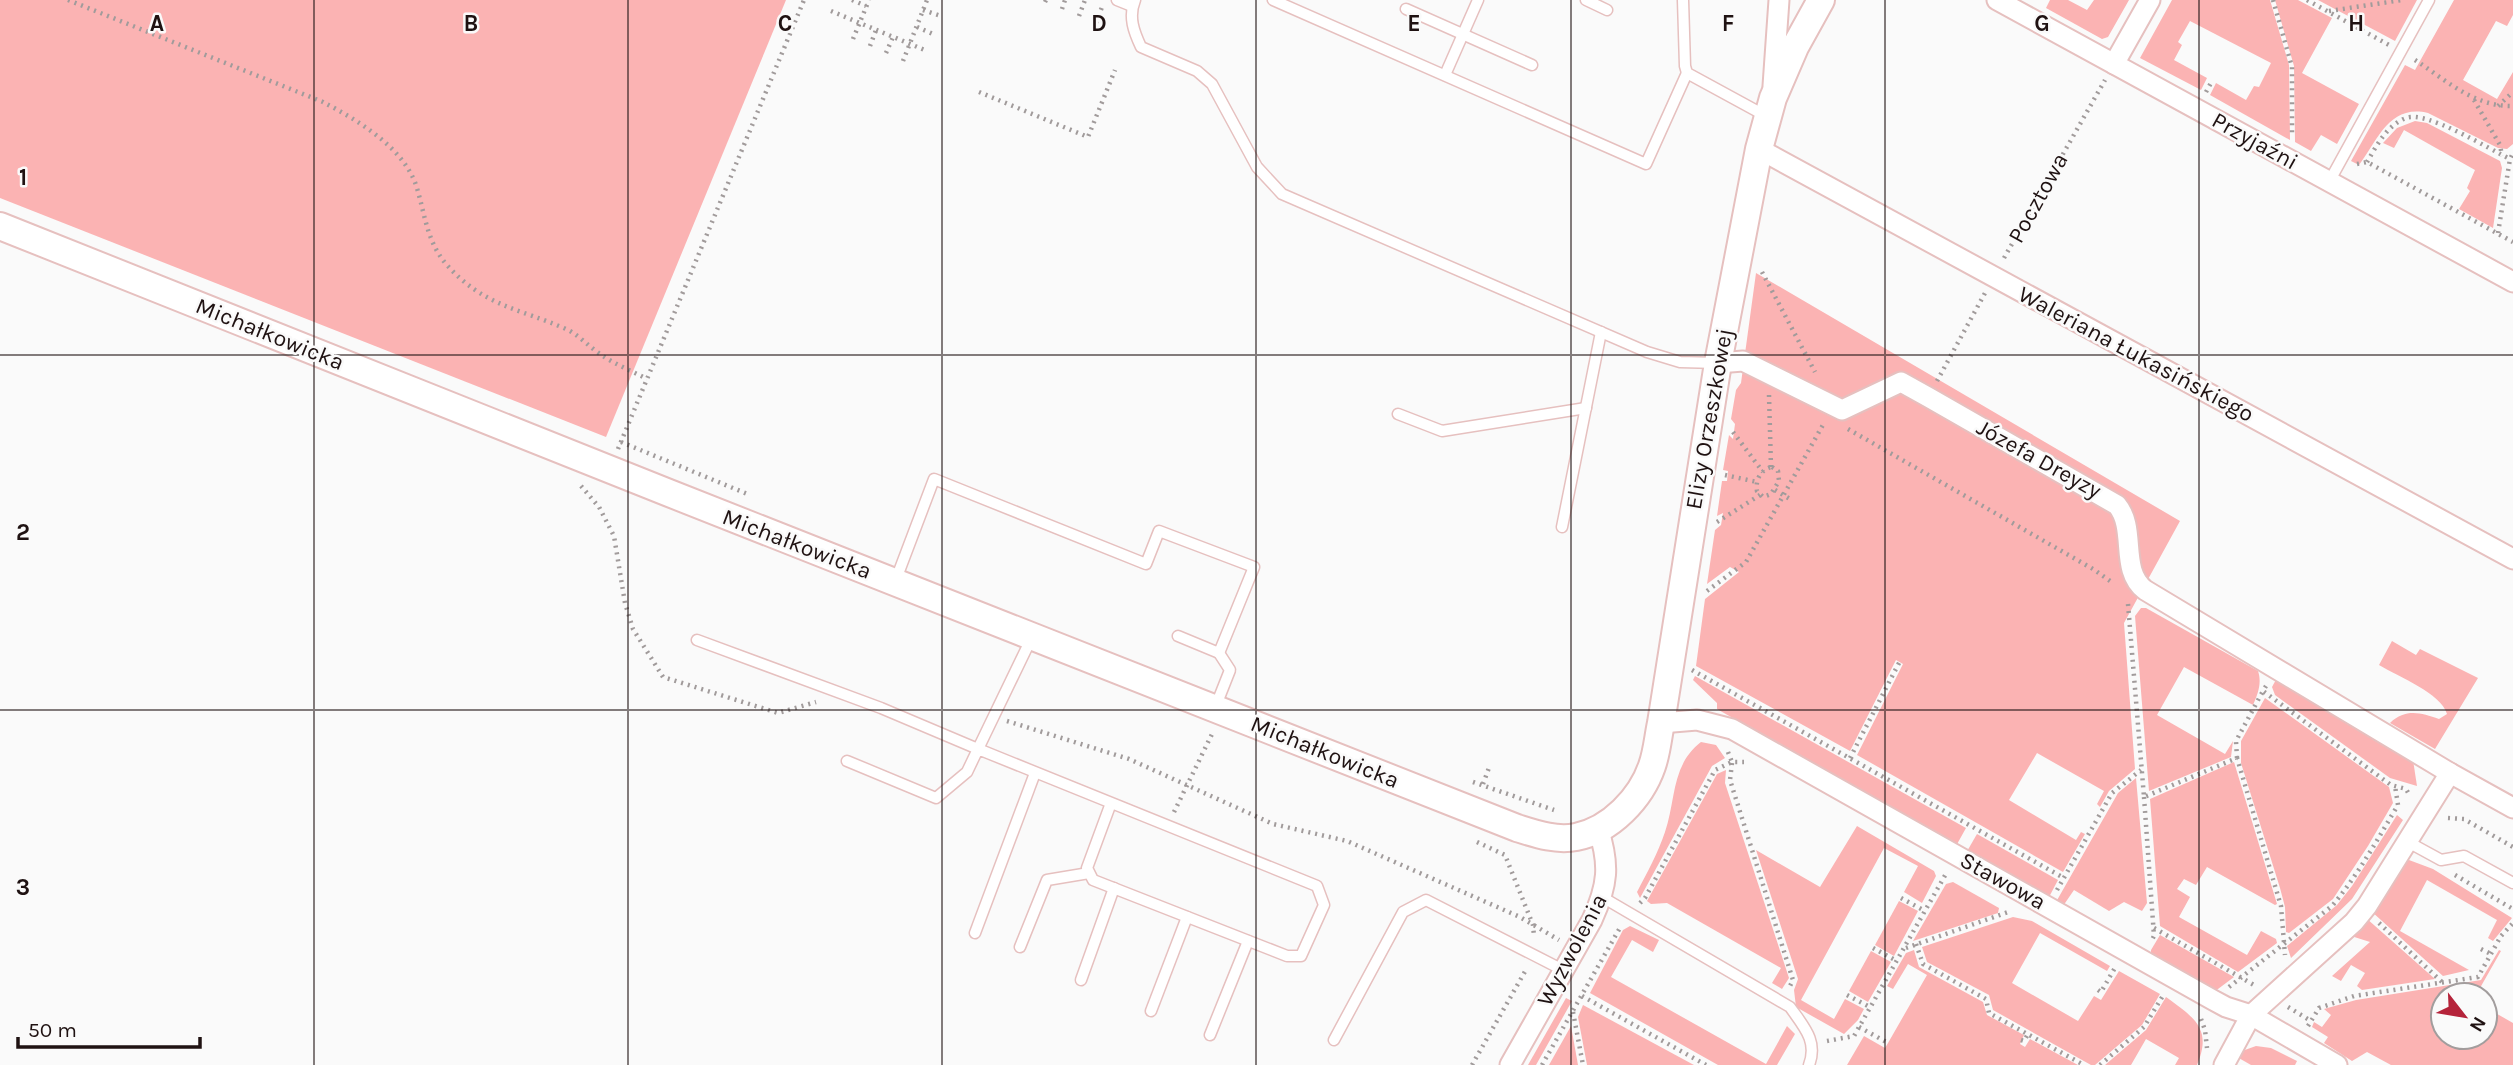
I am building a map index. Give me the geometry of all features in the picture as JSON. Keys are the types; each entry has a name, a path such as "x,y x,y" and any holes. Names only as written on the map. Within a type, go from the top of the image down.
{"street":[{"path":"1770,107 1779,0"},
{"name":"Elizy Orzeszkowej","path":"1598,828 1621,813 1639,792 1652,766 1718,363 1759,149 1770,107 1795,47 1821,0"},
{"name":"Przyjaźni","path":"1997,0 2114,64 2332,175 2513,282"},
{"path":"2114,64 2150,0"},
{"name":"Waleriana Łukasińskiego","path":"1759,149 2513,559"},
{"name":"Michałkowicka","path":"0,226 610,470 1546,837 1575,837 1598,828"},
{"name":"Józefa Dreyzy","path":"1718,363 1743,362 1842,410 1901,382 1928,397 2117,505 2128,528 2132,571 2139,586 2513,808"},
{"name":"Stawowa","path":"1661,723 1697,720 1732,729 2226,1007 2251,1015 2337,1065"},
{"path":"2224,1065 2251,1015 2354,922 2450,773"},
{"name":"Wyzwolenia","path":"1510,1065 1602,897 1606,881 1606,851 1598,828"}],"lane":[{"path":"1117,0 1133,3 1132,26 1141,47 1197,71 1212,84 1257,167 1282,194 1647,352 1680,362 1718,363"},
{"path":"1273,0 1296,5 1445,75 1646,164 1687,73 1683,0"},
{"path":"1445,75 1478,0"},
{"path":"1586,0 1607,9"},
{"path":"2332,175 2429,0"},
{"path":"1406,9 1532,65"},
{"path":"1687,73 1770,107"},
{"path":"1562,527 1601,332"},
{"path":"1398,414 1443,431 1586,408"},
{"path":"895,582 934,479 1146,564 1159,531 1254,567 1219,653"},
{"path":"847,761 936,798 967,772 1032,636"},
{"path":"1178,636 1219,653 1230,670 1215,708"},
{"path":"697,639 881,708 1317,886 1324,905 1301,956 1287,956 1093,880 1087,868 1111,803"},
{"path":"975,933 1035,773"},
{"path":"2408,842 2441,860 2458,856 2470,858 2513,883"},
{"path":"1020,947 1046,880 1090,873"},
{"path":"1081,980 1114,888"},
{"path":"1602,897 1790,1007 1810,1035 1813,1044 1809,1065"},
{"path":"1334,1040 1403,912 1426,900 1563,970"},
{"path":"1151,1011 1188,917"},
{"path":"1210,1035 1248,941"}],"path":[{"path":"68,0 323,102 351,117 388,145 409,170 416,186 427,232 435,248 468,286 488,300 568,330 586,341 600,355 647,379"},
{"path":"610,470 804,0"},
{"path":"852,0 867,3 853,40"},
{"path":"903,61 927,0"},
{"path":"1062,9 1065,0"},
{"path":"1079,16 1085,0"},
{"path":"1096,23 1104,0"},
{"path":"2273,0 2292,67 2292,145"},
{"path":"2307,0 2401,51 2474,99 2498,106 2513,106"},
{"path":"2328,12 2402,0"},
{"path":"923,10 940,16"},
{"path":"831,11 927,51"},
{"path":"916,27 933,34"},
{"path":"870,46 876,30"},
{"path":"886,53 893,37"},
{"name":"Pocztowa","path":"1928,397 2114,64"},
{"path":"979,92 1088,137 1115,70"},
{"path":"2498,106 2513,92"},
{"path":"2474,99 2500,145 2502,156"},
{"path":"2332,175 2367,162 2391,128 2409,116 2430,119 2510,159"},
{"path":"2498,233 2513,153"},
{"path":"2367,162 2513,242"},
{"path":"1761,271 1816,373"},
{"path":"1769,391 1771,467"},
{"path":"1701,596 1746,562 1825,421"},
{"path":"1728,426 1763,472"},
{"path":"1760,495 1756,488 1757,482 1763,472 1771,467"},
{"path":"1713,524 1760,495 1768,496 1775,490 1779,474 1771,467"},
{"path":"1721,474 1757,482"},
{"path":"1775,490 1790,499"},
{"path":"2128,600 2154,928 2154,936 2141,959"},
{"path":"1850,758 1900,661"},
{"path":"1691,669 2064,878"},
{"path":"2263,691 2236,741 2236,758 2281,906 2283,945 2291,979"},
{"path":"994,717 1129,759 1273,824 1347,841 1533,925 1599,964"},
{"path":"1168,826 1213,732 1226,737"},
{"path":"2144,797 2236,758"},
{"path":"1542,1065 1629,912 1645,898 1715,770 1732,762 1730,780 1793,980 1781,1002"},
{"path":"1483,783 1490,765"},
{"path":"2048,907 2112,793 2141,769"},
{"path":"1465,780 1483,783 1563,814"},
{"path":"2154,928 2241,977 2332,906 2355,877 2398,805 2395,786"},
{"path":"2444,817 2464,819 2513,847"},
{"path":"1813,1044 1854,1036 1974,827"},
{"path":"1468,837 1504,855 1533,925 1535,954 1472,1065"},
{"path":"1901,898 1925,911"},
{"path":"2364,909 2442,981"},
{"path":"1905,948 2011,911"},
{"path":"2449,981 2478,976 2501,936 2513,923"},
{"path":"1916,944 1923,964 1986,999 1989,1013 2084,1065"},
{"path":"1873,948 1897,961"},
{"path":"2481,949 2491,954"},
{"path":"2098,990 2101,992 2117,966"},
{"path":"2313,1032 2307,1028 2319,1008 2354,996 2429,984"},
{"path":"2100,1065 2144,1027 2164,993"},
{"path":"1847,995 1870,1007"},
{"path":"1581,996 1706,1065"},
{"path":"1573,1011 1583,1065"},
{"path":"1859,1027 1888,1043"},
{"path":"2021,1040 2024,1041 2028,1034"}],"shaded area":[{"path":"0,0 786,0 606,437 0,198"},
{"path":"2050,0 2068,0 2087,10 2094,0 2129,0 2108,37 2102,39 2046,8"},
{"path":"2172,0 2270,0 2289,65 2290,140 2210,95 2216,83 2246,100 2254,86 2259,87 2271,63 2190,21 2178,42 2182,45 2174,60 2207,78 2201,90 2140,58"},
{"path":"2275,0 2298,0 2332,18 2302,73 2359,104 2337,144 2321,135 2311,151 2295,142 2294,66"},
{"path":"2318,0 2417,0 2395,41"},
{"path":"2454,0 2513,0 2513,15 2507,26 2496,21 2463,80 2497,99 2513,72 2513,144 2507,149 2498,148 2428,113 2415,112 2403,114 2386,126 2359,165 2351,161 2405,65 2415,70"},
{"path":"2415,121 2427,123 2500,161 2502,168 2493,228 2459,209 2470,191 2467,188 2475,170 2404,130 2394,148 2383,143 2397,128"},
{"path":"1756,273 2180,521 2124,623 2135,769 2109,791 2100,807 2097,804 2104,791 2037,753 2009,800 2076,840 2081,832 2085,834 2063,872 1857,755 1903,664 1896,660 1850,751 1696,666 1705,599 1739,572 1730,567 1707,584 1715,530 1721,525 1723,513 1717,516 1722,481 1727,481 1728,471 1723,470 1729,435 1733,439 1735,424 1731,419 1736,390 1741,383"},
{"path":"2141,608 2146,608 2258,671 2260,680 2253,705 2184,667 2157,715 2225,754 2233,741 2231,757 2149,791 2135,616"},
{"path":"2392,641 2416,655 2420,649 2478,678 2435,749 2390,723 2408,714 2439,719 2447,714 2437,699 2428,692 2379,665"},
{"path":"1695,676 1966,828 1956,846 1717,709 1717,703 1693,680"},
{"path":"2278,676 2413,760 2417,786 2390,778 2275,695 2272,687"},
{"path":"2265,698 2389,787 2393,803 2333,899 2289,933 2286,932 2285,907 2280,888 2241,763 2241,741"},
{"path":"1701,742 1716,745 1725,758 1712,766 1640,898 1637,892 1665,832 1679,772 1691,751"},
{"path":"2234,762 2277,904 2207,867 2196,885 2184,879 2177,889 2190,897 2179,917 2247,955 2261,931 2276,939 2277,943 2238,972 2160,926 2150,799"},
{"path":"1726,770 1725,783 1789,978 1782,989 1772,983 1781,968 1667,903 1651,904 1647,901 1717,774"},
{"path":"2136,778 2147,903 2142,911 2124,902 2109,911 2074,890 2063,906 2056,902 2118,793"},
{"path":"2397,815 2403,820 2352,899 2291,958 2287,946 2337,905"},
{"path":"1857,826 1934,871 1936,876 1922,903 1904,892 1918,866 1884,848 1801,1000 1834,1019 1845,999 1864,1009 1858,1020 1844,1034 1796,1007 1794,990 1798,979 1756,850 1820,887"},
{"path":"1977,834 2058,880 2048,899 1966,853"},
{"path":"2409,860 2433,869 2512,918 2493,941 2488,938 2497,920 2427,880 2400,931 2469,970 2443,976 2371,911 2404,862"},
{"path":"1953,882 1999,908 1998,913 1913,941 1946,884"},
{"path":"1899,901 1918,911 1894,956 1875,945"},
{"path":"2013,917 2032,921 2110,966 2107,971 2040,933 2012,983 2078,1021 2094,996 2101,1000 2119,971 2160,994 2142,1025 2095,1065 1993,1010 1989,995 1927,962 1922,947"},
{"path":"2366,918 2435,979 2362,990 2357,986 2365,973 2351,965 2341,981 2332,976 2370,942 2348,935"},
{"path":"1630,926 1659,940 1653,952 1632,940 1611,977 1766,1064 1787,1026 1795,1034 1777,1065 1718,1065 1590,993 1623,930"},
{"path":"2160,935 2234,977 2214,992 2151,957 2151,950"},
{"path":"1914,950 1919,967 1983,1002 1987,1015 2024,1035 2020,1044 2025,1047 2030,1039 2078,1065 1847,1065 1864,1036 1885,1048 1888,1043 1927,975 1908,964 1893,989 1887,986 1906,953"},
{"path":"2499,950 2501,951 2484,981 2475,981 2481,980"},
{"path":"1871,951 1891,962 1868,1002 1849,991"},
{"path":"2429,988 2429,1051 2499,1051 2499,1015 2513,1023 2513,1065 2391,1065 2367,1052 2352,1061 2324,1043 2328,1037 2312,1027 2314,1022 2322,1027 2331,1015 2324,1009 2356,1000"},
{"path":"2166,997 2198,1025 2203,1042 2197,1065 2175,1065 2179,1058 2146,1039 2131,1065 2105,1065 2146,1030"},
{"path":"1566,998 1572,1001 1536,1065 1528,1065"},
{"path":"1583,1005 1694,1065 1587,1065 1578,1017"},
{"path":"1571,1026 1578,1065 1549,1065"},
{"path":"2256,1046 2271,1048 2297,1061 2295,1065 2251,1065 2237,1057 2242,1051"}]}
